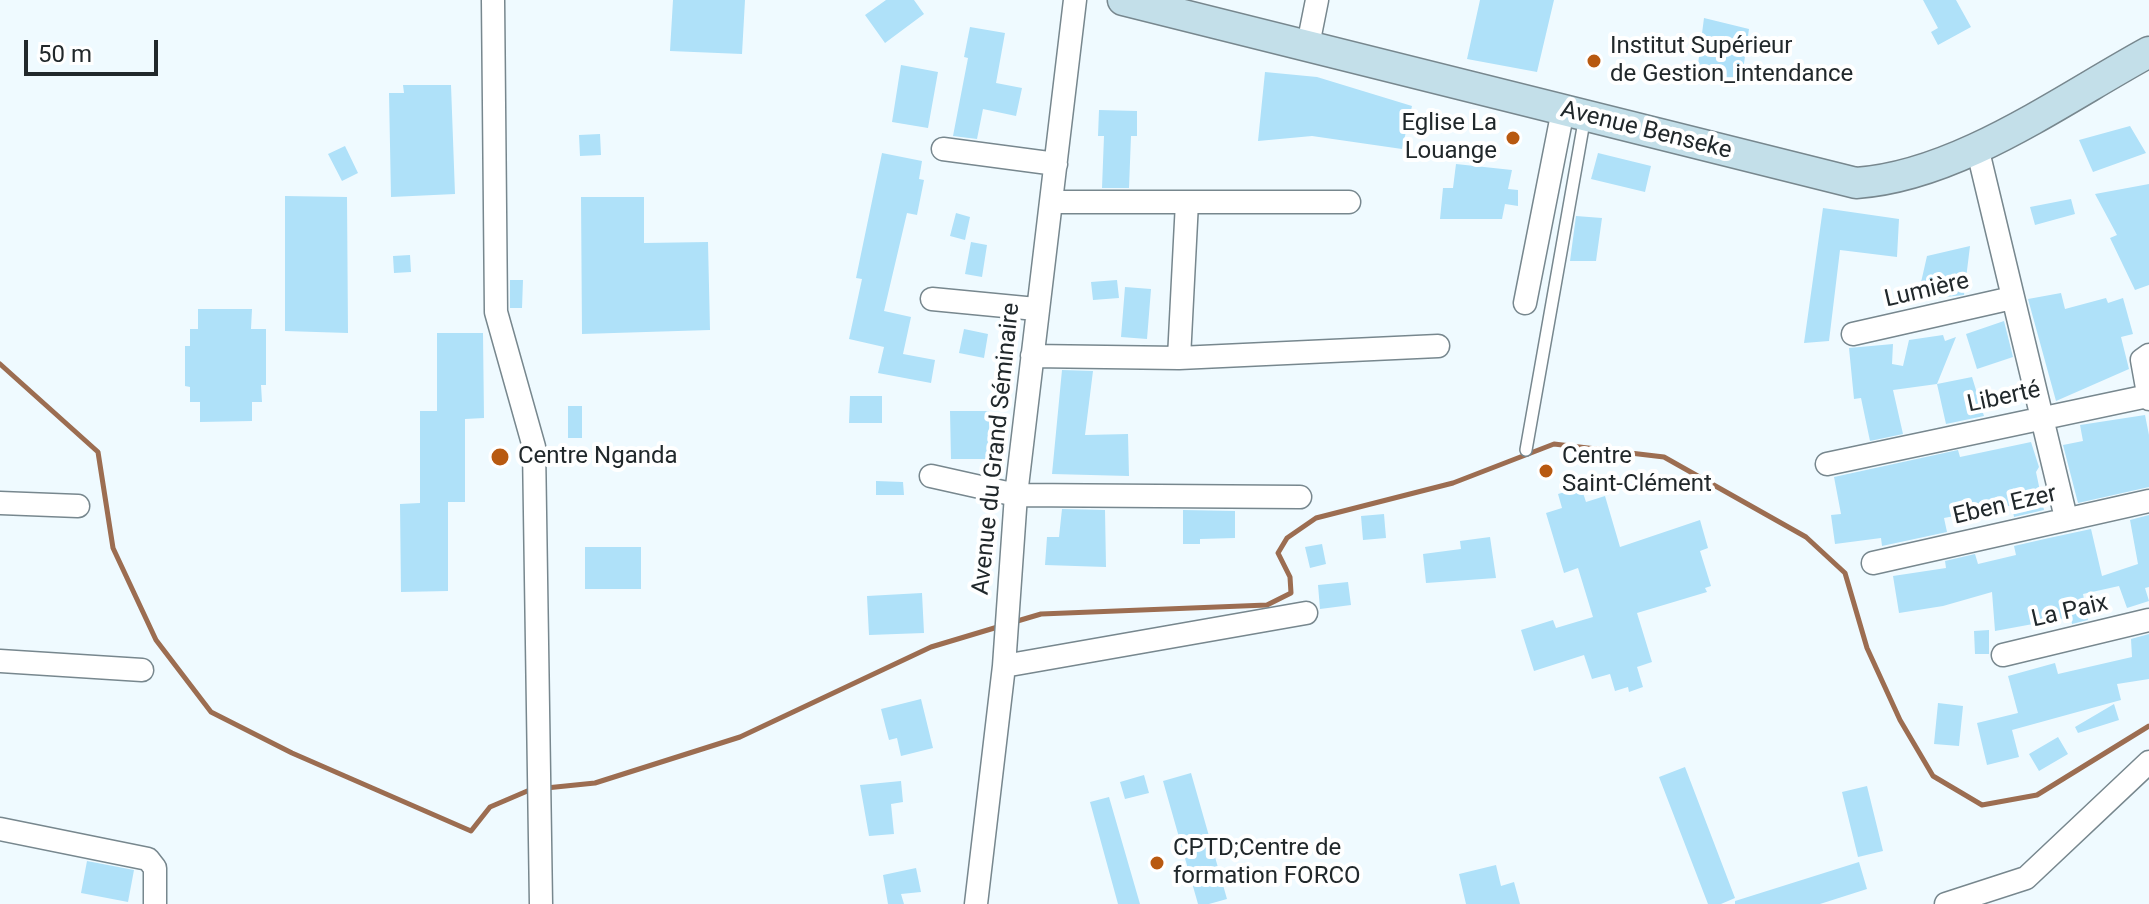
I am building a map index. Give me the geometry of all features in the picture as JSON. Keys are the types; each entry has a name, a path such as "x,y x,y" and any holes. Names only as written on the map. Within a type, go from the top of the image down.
{"street":[{"path":"493,0 494,287 499,327 534,447 541,904"},
{"name":"Avenue du Grand Séminaire","path":"976,904 1004,661 1016,495 1036,309 1075,0"},
{"name":"Avenue Benseke","path":"1123,0 1856,183 1908,174 1977,147 2148,56"},
{"path":"1308,45 1317,0"},
{"path":"1525,303 1574,113"},
{"path":"1977,147 2066,518"},
{"path":"943,149 1056,164"},
{"path":"1051,202 1349,202"},
{"path":"1179,358 1187,202"},
{"name":"Lumière","path":"1853,334 2012,298"},
{"path":"932,299 1036,309"},
{"path":"1032,356 1179,358 1438,346"},
{"name":"Liberté","path":"1827,464 2041,417 2149,398 2142,360 2149,355"},
{"path":"931,476 1016,495 1300,497"},
{"name":"Eben Ezer","path":"1873,563 2149,501"},
{"path":"0,503 78,506"},
{"path":"1004,661 1306,613"},
{"name":"La Paix","path":"2003,655 2149,620"},
{"path":"0,661 142,670"},
{"path":"1946,904 2026,878 2149,762"},
{"path":"0,829 148,859 155,868 155,904"}],"lane":[{"path":"1526,450 1574,113"}],"building":[{"path":"673,0 745,0 742,54 670,51"},
{"path":"886,0 914,0 924,14 885,43 865,15"},
{"path":"1480,0 1554,0 1537,72 1467,59"},
{"path":"1923,0 1956,0 1971,27 1938,45 1931,32 1938,28"},
{"path":"1704,18 1749,29 1741,84 1696,80"},
{"path":"970,27 1005,33 996,83 1022,88 1016,116 983,109 977,139 953,136 968,58 964,57"},
{"path":"901,65 938,72 928,128 892,122"},
{"path":"1265,72 1317,77 1412,106 1402,149 1312,136 1258,141"},
{"path":"403,85 451,85 455,194 391,197 389,93 404,93"},
{"path":"1099,110 1137,111 1137,136 1131,136 1129,188 1102,188 1104,136 1098,136"},
{"path":"2130,126 2146,153 2093,172 2079,140"},
{"path":"600,134 601,155 580,156 579,135"},
{"path":"345,146 358,173 342,181 328,154"},
{"path":"882,153 922,161 919,179 924,180 917,215 907,213 884,311 911,317 903,354 935,360 931,383 878,373 884,347 849,339 862,279 856,278"},
{"path":"1598,153 1651,166 1645,192 1591,179"},
{"path":"1456,164 1512,170 1508,189 1518,190 1518,206 1505,204 1502,219 1440,219 1443,188 1453,188"},
{"path":"2149,184 2149,285 2135,290 2110,238 2117,235 2095,194"},
{"path":"285,196 347,197 348,333 285,331"},
{"path":"581,197 644,197 644,243 708,242 710,330 582,334"},
{"path":"2071,199 2075,214 2035,225 2030,207"},
{"path":"1823,208 1899,219 1897,257 1840,250 1829,341 1804,343"},
{"path":"956,213 970,217 965,240 950,236"},
{"path":"1576,216 1602,218 1596,261 1570,261"},
{"path":"971,242 987,245 982,277 965,274"},
{"path":"1970,246 1964,295 1917,300 1927,256"},
{"path":"410,255 411,272 394,273 393,256"},
{"path":"510,280 523,280 522,308 510,308"},
{"path":"1117,280 1119,298 1093,300 1091,282"},
{"path":"1125,287 1151,289 1147,339 1121,337"},
{"path":"2061,293 2065,309 2106,298 2108,303 2123,298 2133,334 2121,337 2129,369 2056,401 2028,299"},
{"path":"198,309 252,309 251,329 266,329 266,385 261,385 262,402 252,402 252,421 200,422 200,402 190,402 190,387 185,386 185,346 190,346 190,329 198,329"},
{"path":"2004,321 2013,357 1977,369 1966,334"},
{"path":"964,329 988,334 984,358 959,353"},
{"path":"437,333 483,333 484,418 465,419 465,502 448,502 448,591 401,592 400,504 420,503 420,411 437,411"},
{"path":"1943,335 1945,341 1956,337 1937,384 1893,390 1903,434 1870,441 1861,398 1854,399 1849,348 1893,344 1892,364 1903,366 1909,340"},
{"path":"1062,370 1093,371 1085,435 1128,434 1129,476 1052,474"},
{"path":"1972,377 1984,416 1946,424 1937,384"},
{"path":"850,396 882,396 882,423 849,423"},
{"path":"568,406 582,406 582,438 568,438"},
{"path":"950,411 989,411 989,459 951,459"},
{"path":"2145,415 2149,435 2149,487 2078,503 2063,445 2083,441 2080,425"},
{"path":"2031,442 2039,467 2036,472 2044,510 2014,517 2012,506 2006,506 1944,518 1947,532 1882,546 1881,538 1835,544 1831,515 1841,514 1834,477 1958,450 1960,457"},
{"path":"876,481 903,482 904,495 876,495"},
{"path":"1581,487 1586,502 1605,496 1620,547 1700,520 1708,548 1700,551 1711,586 1705,588 1707,592 1637,613 1652,662 1637,667 1643,687 1629,692 1628,687 1615,691 1610,674 1592,679 1584,655 1534,671 1521,630 1553,620 1556,628 1593,617 1578,568 1564,573 1546,513 1562,508 1558,494"},
{"path":"1062,509 1105,510 1106,567 1045,565 1047,537 1059,537"},
{"path":"1183,510 1235,511 1235,538 1200,539 1200,544 1183,544"},
{"path":"1384,514 1386,538 1363,540 1361,516"},
{"path":"2149,515 2149,587 2145,588 2149,601 2127,608 2119,586 2083,594 2088,620 2072,624 2071,617 1995,631 1992,592 1943,606 1899,613 1893,576 1946,568 1945,561 1975,554 1978,564 2016,555 2014,546 2091,529 2102,576 2138,564 2130,520"},
{"path":"1490,537 1496,578 1426,583 1423,554 1461,549 1460,541"},
{"path":"1322,544 1326,564 1310,568 1305,547"},
{"path":"585,547 641,547 641,589 585,589"},
{"path":"1348,582 1351,605 1320,609 1318,585"},
{"path":"922,593 924,633 869,635 867,596"},
{"path":"1989,630 1989,654 1975,654 1974,631"},
{"path":"2149,634 2149,679 2117,684 2121,700 2012,730 2019,757 1987,765 1977,723 2018,713 2008,676 2055,663 2058,674 2132,657 2131,639"},
{"path":"921,699 933,748 901,756 897,738 889,740 881,709"},
{"path":"1938,703 1963,706 1959,746 1934,744"},
{"path":"2114,704 2119,720 2078,733 2075,727"},
{"path":"2058,737 2068,754 2039,771 2029,754"},
{"path":"1685,767 1735,898 1721,904 1708,904 1659,777"},
{"path":"1191,773 1227,899 1209,904 1198,904 1163,781"},
{"path":"1144,775 1149,793 1125,799 1120,782"},
{"path":"901,781 903,802 891,804 894,834 869,836 860,785"},
{"path":"1867,786 1883,851 1858,857 1842,792"},
{"path":"1109,797 1140,904 1118,904 1090,802"},
{"path":"87,861 134,870 128,902 81,893"},
{"path":"1859,862 1867,889 1820,904 1735,904 1735,901"},
{"path":"1496,865 1501,886 1514,882 1520,904 1466,904 1459,874"},
{"path":"916,868 921,892 901,894 904,904 888,904 883,875"}],"waterway":[{"path":"0,364 98,452 113,548 156,640 211,712 292,753 471,831 490,807 532,789"},
{"path":"1014,622 1041,614 1267,605 1291,593 1290,577 1278,553 1287,538 1316,518 1453,483 1554,444 1664,457 1806,537 1845,573 1867,648 1900,720 1933,776 1982,805 2037,795 2149,726"},
{"path":"546,788 595,783 740,737 931,647 1001,626"}],"place":[{"name":"Institut Supérieur de Gestion_intendance","path":"1594,61"},
{"name":"Eglise La Louange","path":"1513,138"},
{"name":"Centre Nganda","path":"500,457"},
{"name":"Centre Saint-Clément","path":"1546,471"},
{"name":"CPTD;Centre de formation FORCO","path":"1157,863"}]}
